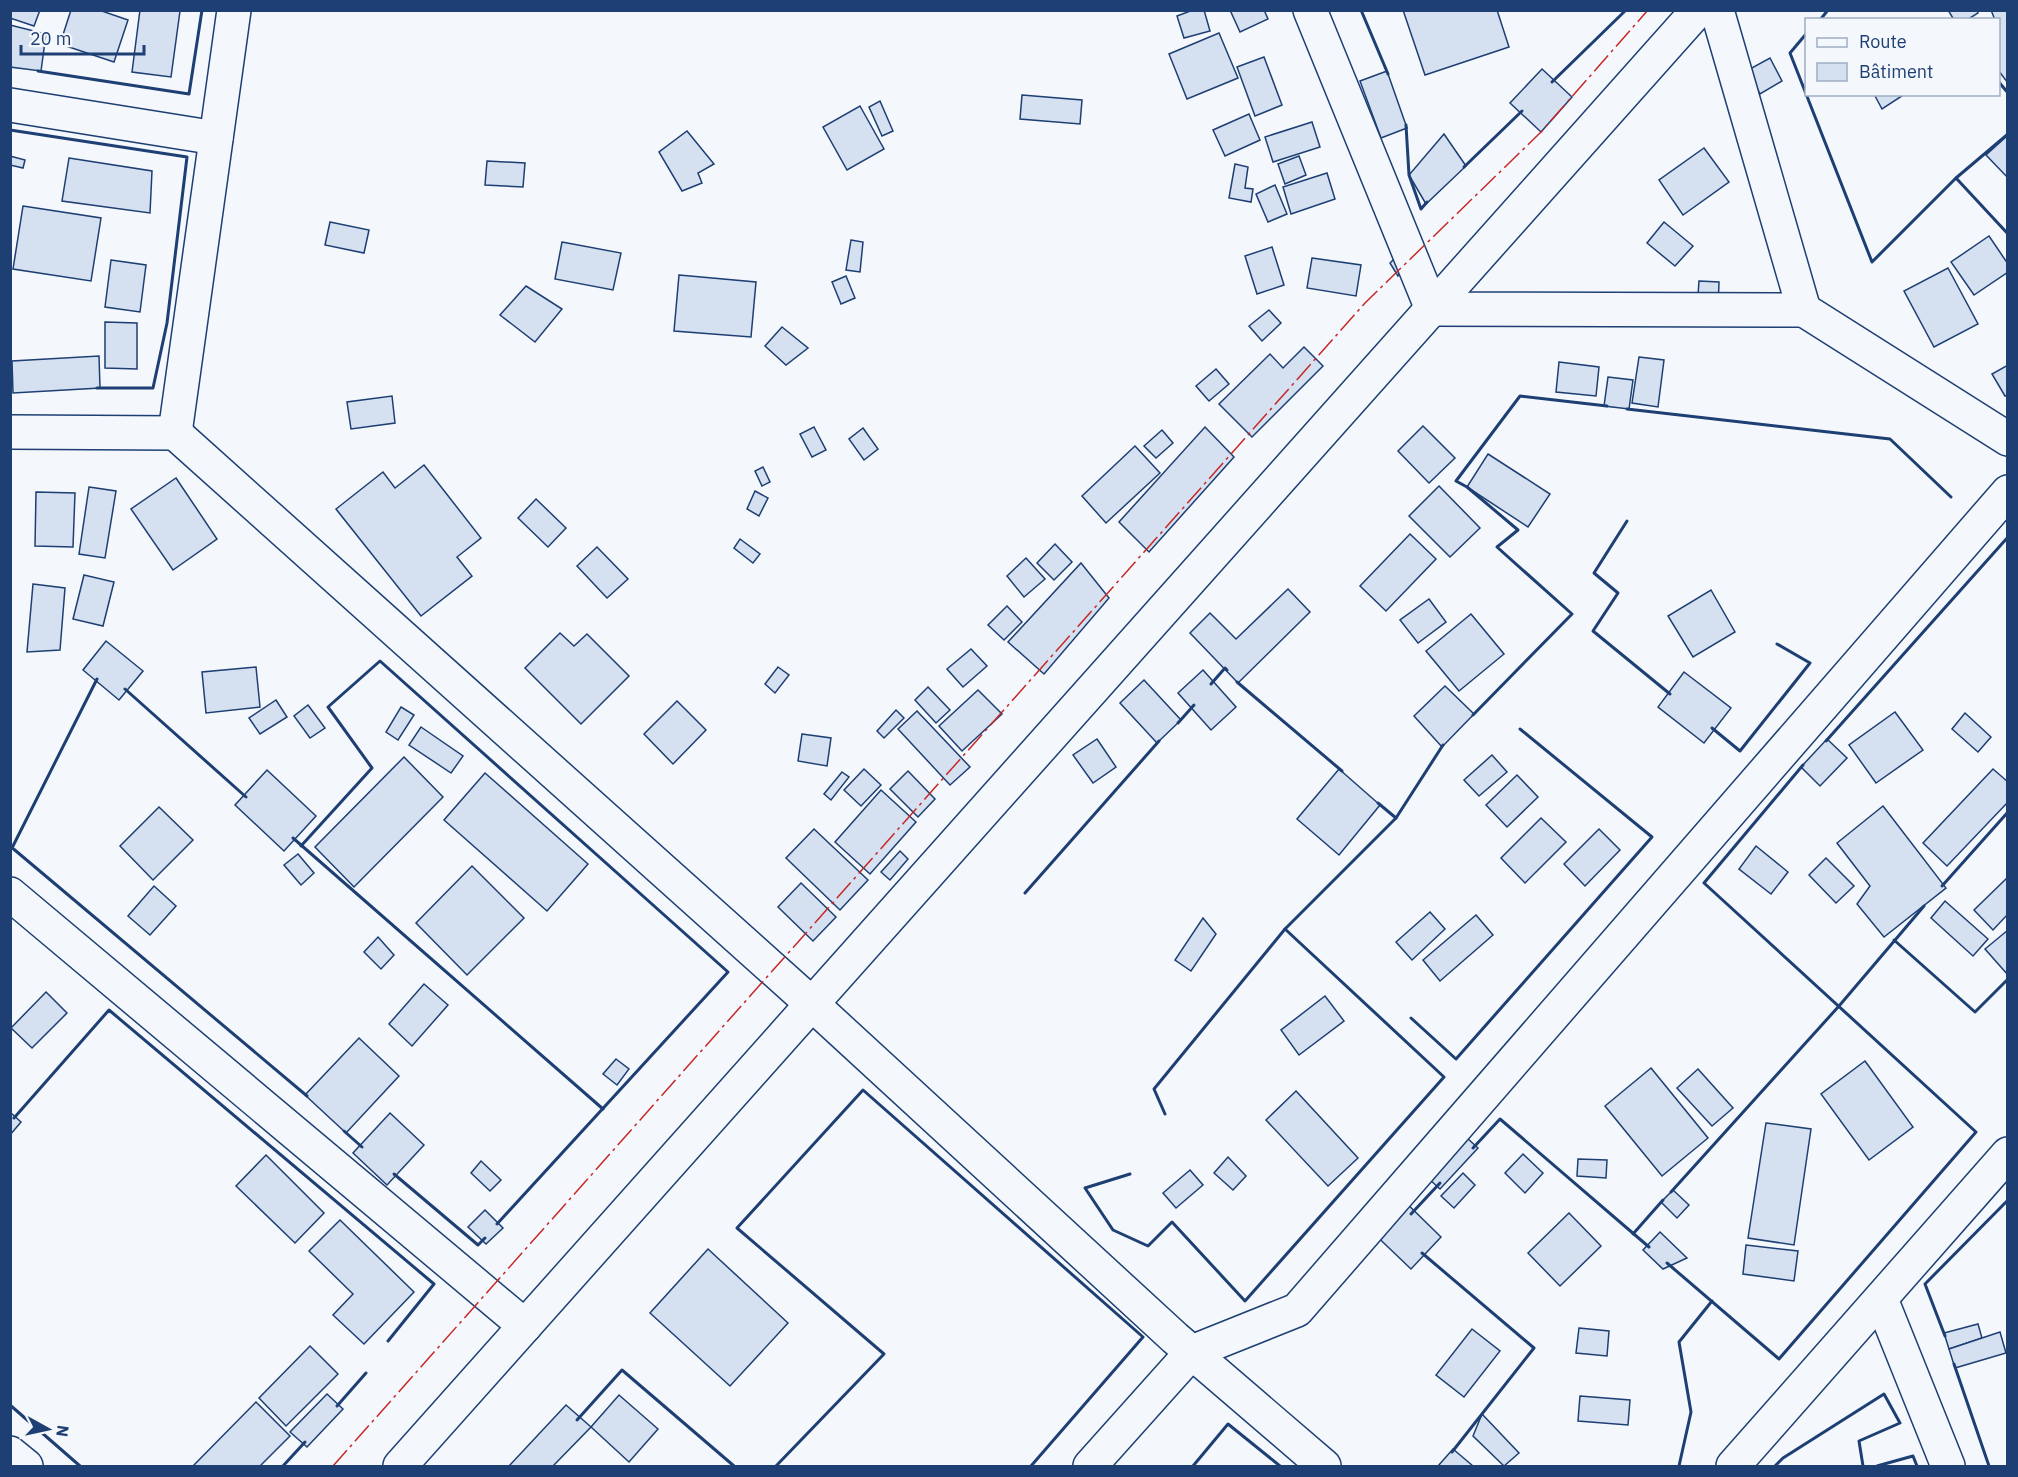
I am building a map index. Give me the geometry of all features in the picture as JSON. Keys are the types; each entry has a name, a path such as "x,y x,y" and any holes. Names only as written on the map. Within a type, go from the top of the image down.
{"main road":[{"path":"175,433 234,10"},
{"path":"1310,10 1432,309"},
{"path":"400,1467 1698,10"},
{"path":"1717,10 1804,310"},
{"path":"10,105 216,138"},
{"path":"1432,309 1804,310 2007,439"},
{"path":"10,432 175,433 812,1004 1192,1352 1324,1467"},
{"path":"1090,1467 1192,1352 1297,1310 2007,492"},
{"path":"10,894 525,1326"},
{"path":"1733,1467 2007,1154"},
{"path":"1881,1299 1948,1467"},
{"path":"10,1453 26,1467"}],"building":[{"path":"10,10 40,10 34,26 10,18"},
{"path":"71,10 99,10 128,20 114,62 60,44"},
{"path":"140,10 180,11 171,77 132,72"},
{"path":"1193,10 1204,10 1210,31 1184,38 1177,16"},
{"path":"1230,10 1264,10 1268,19 1240,32"},
{"path":"1403,10 1497,10 1509,47 1425,75"},
{"path":"1948,10 1977,10 1978,13 1970,18 1953,18"},
{"path":"1991,10 2008,10 2008,83 2000,73 2000,18 1994,18"},
{"path":"10,25 46,34 41,71 10,67"},
{"path":"1219,33 1238,78 1187,99 1169,54"},
{"path":"1264,57 1282,105 1255,116 1237,67"},
{"path":"1770,58 1782,81 1760,94 1748,70"},
{"path":"1542,69 1572,97 1541,132 1510,103"},
{"path":"1387,71 1407,128 1381,138 1360,81"},
{"path":"1022,95 1082,100 1080,124 1020,119"},
{"path":"1875,96 1902,96 1882,109"},
{"path":"880,101 893,131 882,136 869,107"},
{"path":"860,106 884,149 847,170 823,127"},
{"path":"1249,114 1260,140 1225,156 1213,130"},
{"path":"1312,122 1320,147 1273,162 1265,137"},
{"path":"687,131 714,164 698,173 702,183 682,191 659,152"},
{"path":"1444,134 1466,166 1426,204 1409,175"},
{"path":"2008,135 2008,178 1986,155"},
{"path":"1704,148 1729,182 1683,215 1659,180"},
{"path":"10,156 25,160 23,168 10,165"},
{"path":"1299,156 1306,175 1285,184 1278,164"},
{"path":"69,158 152,171 150,213 62,201"},
{"path":"487,161 525,163 523,187 485,185"},
{"path":"1235,164 1248,167 1245,188 1253,189 1251,202 1229,198"},
{"path":"1327,173 1335,199 1291,214 1283,187"},
{"path":"1275,185 1287,214 1268,222 1256,194"},
{"path":"23,206 101,218 91,281 13,269"},
{"path":"330,222 369,230 364,253 325,245"},
{"path":"1664,222 1693,246 1675,266 1647,243"},
{"path":"1989,236 2008,264 2008,272 1974,295 1951,262"},
{"path":"851,240 863,242 860,272 846,270"},
{"path":"562,242 621,253 613,290 555,279"},
{"path":"1272,247 1284,285 1257,294 1245,256"},
{"path":"1403,250 1412,260 1398,276 1390,263"},
{"path":"1312,258 1361,265 1356,296 1307,288"},
{"path":"111,260 146,265 140,312 105,307"},
{"path":"1948,268 1978,324 1934,347 1904,291"},
{"path":"679,275 756,282 751,337 674,331"},
{"path":"846,276 855,298 841,304 832,282"},
{"path":"1699,281 1719,282 1718,310 1697,309"},
{"path":"526,286 562,309 535,342 500,315"},
{"path":"1269,310 1281,323 1262,341 1249,326"},
{"path":"105,322 137,323 137,369 105,368"},
{"path":"782,327 808,348 786,365 765,346"},
{"path":"1304,347 1323,366 1252,437 1219,404 1270,354 1283,368"},
{"path":"99,356 100,388 13,393 12,361"},
{"path":"1639,357 1664,360 1658,407 1632,403"},
{"path":"1559,362 1599,367 1596,396 1556,392"},
{"path":"2008,365 2008,395 2005,396 1992,374"},
{"path":"1216,369 1229,384 1209,401 1196,386"},
{"path":"1608,377 1633,380 1629,409 1604,406"},
{"path":"392,396 395,423 351,429 347,402"},
{"path":"1423,426 1455,458 1429,483 1398,451"},
{"path":"814,427 826,450 812,457 800,434"},
{"path":"1205,427 1234,457 1149,552 1119,522"},
{"path":"863,428 878,449 864,460 849,439"},
{"path":"1162,430 1173,443 1156,458 1144,446"},
{"path":"1135,446 1160,473 1106,523 1082,496"},
{"path":"1488,454 1550,494 1528,527 1467,487"},
{"path":"424,465 481,538 457,557 472,576 421,616 336,509 383,472 395,488"},
{"path":"763,467 770,482 762,486 755,471"},
{"path":"176,478 217,539 173,570 131,509"},
{"path":"1439,486 1480,528 1450,557 1409,516"},
{"path":"89,487 116,491 105,558 79,554"},
{"path":"755,491 768,498 759,516 747,509"},
{"path":"36,492 75,493 73,547 35,546"},
{"path":"536,499 566,528 548,547 518,518"},
{"path":"1410,534 1436,559 1386,611 1360,586"},
{"path":"740,539 760,554 753,563 734,548"},
{"path":"1055,544 1072,562 1054,580 1037,563"},
{"path":"597,547 628,579 607,598 577,566"},
{"path":"1026,558 1045,579 1024,597 1007,576"},
{"path":"1081,563 1109,598 1044,674 1008,642"},
{"path":"84,575 114,582 103,626 73,619"},
{"path":"33,584 65,588 60,650 27,652"},
{"path":"1288,589 1310,612 1238,683 1190,633 1210,613 1236,639"},
{"path":"1711,590 1735,632 1693,657 1668,616"},
{"path":"1429,599 1446,622 1418,643 1400,620"},
{"path":"1007,606 1022,622 1004,640 988,625"},
{"path":"1471,614 1504,654 1459,691 1426,651"},
{"path":"560,633 574,646 587,634 629,676 581,724 525,668"},
{"path":"106,641 143,671 119,700 83,670"},
{"path":"971,649 987,666 963,687 947,669"},
{"path":"256,667 260,707 206,713 202,672"},
{"path":"778,667 789,675 775,693 765,684"},
{"path":"1203,670 1236,707 1211,730 1178,693"},
{"path":"1684,672 1731,708 1704,743 1658,707"},
{"path":"1144,680 1181,720 1157,743 1120,703"},
{"path":"1445,686 1474,714 1442,747 1414,716"},
{"path":"928,687 950,710 936,723 915,700"},
{"path":"978,690 1002,714 962,751 939,726"},
{"path":"276,700 287,717 260,734 249,718"},
{"path":"677,701 706,730 673,764 644,734"},
{"path":"308,705 325,728 310,738 294,716"},
{"path":"401,707 414,715 398,740 386,732"},
{"path":"896,710 904,718 884,738 877,731"},
{"path":"917,711 970,767 950,785 898,729"},
{"path":"1895,712 1923,750 1876,783 1849,745"},
{"path":"1965,713 1991,737 1978,752 1952,729"},
{"path":"421,727 463,756 451,773 409,745"},
{"path":"802,734 831,738 827,766 798,761"},
{"path":"1097,739 1116,767 1093,783 1073,755"},
{"path":"1827,739 1847,758 1820,786 1801,767"},
{"path":"1492,755 1507,772 1479,796 1464,780"},
{"path":"404,757 443,797 354,887 315,847"},
{"path":"864,769 881,785 861,806 844,790"},
{"path":"1339,769 1380,805 1339,855 1297,819"},
{"path":"1993,769 2008,782 2008,802 1947,866 1923,843"},
{"path":"267,770 316,816 284,851 235,805"},
{"path":"908,771 935,799 918,817 890,789"},
{"path":"842,772 849,777 831,800 824,794"},
{"path":"485,773 588,864 547,911 444,820"},
{"path":"1517,775 1538,797 1507,827 1486,805"},
{"path":"881,790 916,822 870,874 835,842"},
{"path":"1883,806 1946,888 1884,937 1857,904 1870,886 1837,843"},
{"path":"159,807 193,840 153,880 120,846"},
{"path":"1541,818 1566,842 1525,883 1501,858"},
{"path":"814,829 868,880 840,910 786,858"},
{"path":"1599,829 1620,850 1585,886 1564,864"},
{"path":"1756,846 1788,872 1771,894 1739,869"},
{"path":"900,851 908,859 890,880 881,872"},
{"path":"298,854 314,873 301,885 284,865"},
{"path":"1826,858 1854,886 1836,903 1809,875"},
{"path":"472,866 524,918 467,975 416,923"},
{"path":"2008,877 2008,914 1993,930 1974,910"},
{"path":"801,883 836,917 813,941 778,907"},
{"path":"154,886 176,906 150,935 128,916"},
{"path":"1945,901 1988,939 1973,956 1931,918"},
{"path":"1430,912 1445,929 1412,960 1396,942"},
{"path":"1476,915 1493,935 1440,981 1423,960"},
{"path":"1203,918 1216,934 1191,971 1175,960"},
{"path":"2008,930 2008,975 1985,949"},
{"path":"378,937 394,955 381,969 364,952"},
{"path":"424,984 448,1005 412,1046 389,1024"},
{"path":"46,992 67,1013 32,1048 11,1028"},
{"path":"1325,996 1344,1021 1299,1055 1281,1030"},
{"path":"359,1038 399,1076 346,1133 305,1095"},
{"path":"616,1059 629,1069 617,1085 603,1074"},
{"path":"1865,1061 1913,1127 1869,1160 1821,1094"},
{"path":"1651,1068 1708,1138 1662,1176 1605,1106"},
{"path":"1698,1069 1733,1108 1712,1126 1677,1088"},
{"path":"1296,1091 1358,1158 1328,1186 1266,1120"},
{"path":"10,1112 21,1122 10,1135"},
{"path":"390,1113 424,1145 387,1185 353,1153"},
{"path":"1766,1123 1811,1129 1794,1245 1748,1238"},
{"path":"1456,1128 1478,1148 1440,1189 1418,1169"},
{"path":"1523,1154 1543,1173 1525,1193 1505,1173"},
{"path":"266,1155 324,1213 295,1243 236,1186"},
{"path":"1228,1157 1246,1176 1233,1190 1214,1173"},
{"path":"1578,1159 1607,1160 1606,1178 1577,1176"},
{"path":"481,1161 501,1180 490,1191 471,1173"},
{"path":"1190,1170 1203,1185 1176,1208 1163,1193"},
{"path":"1463,1173 1475,1185 1454,1208 1441,1196"},
{"path":"1673,1190 1689,1205 1677,1218 1661,1202"},
{"path":"1397,1194 1441,1237 1411,1269 1366,1226"},
{"path":"485,1210 503,1228 486,1244 468,1227"},
{"path":"1569,1213 1601,1246 1560,1286 1528,1253"},
{"path":"340,1220 414,1292 364,1344 333,1315 353,1294 309,1251"},
{"path":"1660,1232 1687,1258 1663,1269 1643,1250"},
{"path":"1746,1245 1798,1251 1794,1281 1743,1274"},
{"path":"708,1249 788,1323 730,1386 650,1313"},
{"path":"1978,1324 1982,1338 1949,1349 1944,1333"},
{"path":"1579,1328 1609,1331 1607,1356 1576,1353"},
{"path":"1472,1329 1500,1351 1464,1397 1436,1375"},
{"path":"2000,1332 2006,1353 1955,1368 1949,1349"},
{"path":"310,1346 338,1374 286,1426 259,1398"},
{"path":"327,1394 343,1409 307,1447 290,1432"},
{"path":"619,1395 658,1429 629,1462 591,1427"},
{"path":"1580,1396 1630,1400 1628,1425 1578,1421"},
{"path":"256,1402 290,1436 260,1466 193,1466"},
{"path":"566,1405 591,1427 553,1466 509,1466"},
{"path":"1482,1414 1519,1453 1504,1466 1473,1436"},
{"path":"1453,1449 1473,1466 1438,1466"}],"wall":[{"path":"38,71 189,94 202,10"},
{"path":"1361,10 1388,74"},
{"path":"1552,82 1626,10"},
{"path":"1822,18 1828,10"},
{"path":"1805,35 1790,53 1805,91"},
{"path":"2000,83 2008,93"},
{"path":"1807,96 1872,262 1956,178 2008,134"},
{"path":"1464,167 1522,111"},
{"path":"1406,125 1409,175 1421,209 1427,202"},
{"path":"10,130 187,157 167,323 153,388 97,388"},
{"path":"1956,178 2008,234"},
{"path":"1473,715 1572,614 1497,547 1518,530 1467,487 1456,481 1520,396 1607,406"},
{"path":"1627,409 1890,439 1951,497"},
{"path":"1627,521 1594,573 1618,593 1593,631 1670,694"},
{"path":"1826,741 2008,537"},
{"path":"1712,728 1740,751 1810,663 1777,644"},
{"path":"301,846 372,768 328,707 380,661 728,972 497,1224"},
{"path":"1211,684 1225,668 1227,670"},
{"path":"13,846 97,679"},
{"path":"1237,682 1342,771"},
{"path":"125,689 246,797"},
{"path":"1178,723 1194,705"},
{"path":"1411,1018 1456,1059 1652,837 1520,729"},
{"path":"1025,893 1159,741"},
{"path":"1378,803 1396,818 1443,745"},
{"path":"1667,1263 1779,1359 1976,1132 1704,883 1803,765"},
{"path":"1942,886 2008,812"},
{"path":"1165,1114 1154,1089 1285,929 1396,818"},
{"path":"293,838 603,1109"},
{"path":"10,846 307,1096"},
{"path":"1671,1192 1839,1006 1924,906"},
{"path":"1130,1174 1085,1188 1113,1230 1148,1246 1172,1222 1245,1301 1444,1077 1285,929"},
{"path":"1894,940 1975,1012 2008,979"},
{"path":"14,1118 109,1010 434,1284 388,1341"},
{"path":"776,1466 884,1354 737,1228 863,1090 1143,1337 1031,1466"},
{"path":"1473,1148 1500,1119 1649,1247"},
{"path":"344,1131 362,1147"},
{"path":"394,1174 478,1245 485,1238"},
{"path":"1411,1214 1440,1183"},
{"path":"1633,1234 1663,1200"},
{"path":"1945,1336 1925,1284 2008,1200"},
{"path":"1422,1253 1534,1348 1452,1452"},
{"path":"1679,1466 1691,1412 1679,1342 1712,1301"},
{"path":"1954,1364 1989,1466"},
{"path":"577,1420 622,1370 734,1466"},
{"path":"337,1406 366,1373"},
{"path":"1775,1466 1783,1458 1884,1394 1900,1423 1859,1441 1863,1466"},
{"path":"10,1405 80,1466"},
{"path":"1193,1466 1228,1424 1280,1466"},
{"path":"283,1466 305,1442"},
{"path":"1877,1466 1913,1456 1917,1466"}],"power":[{"path":"333,1466 1365,303 1541,132 1648,10"}]}
